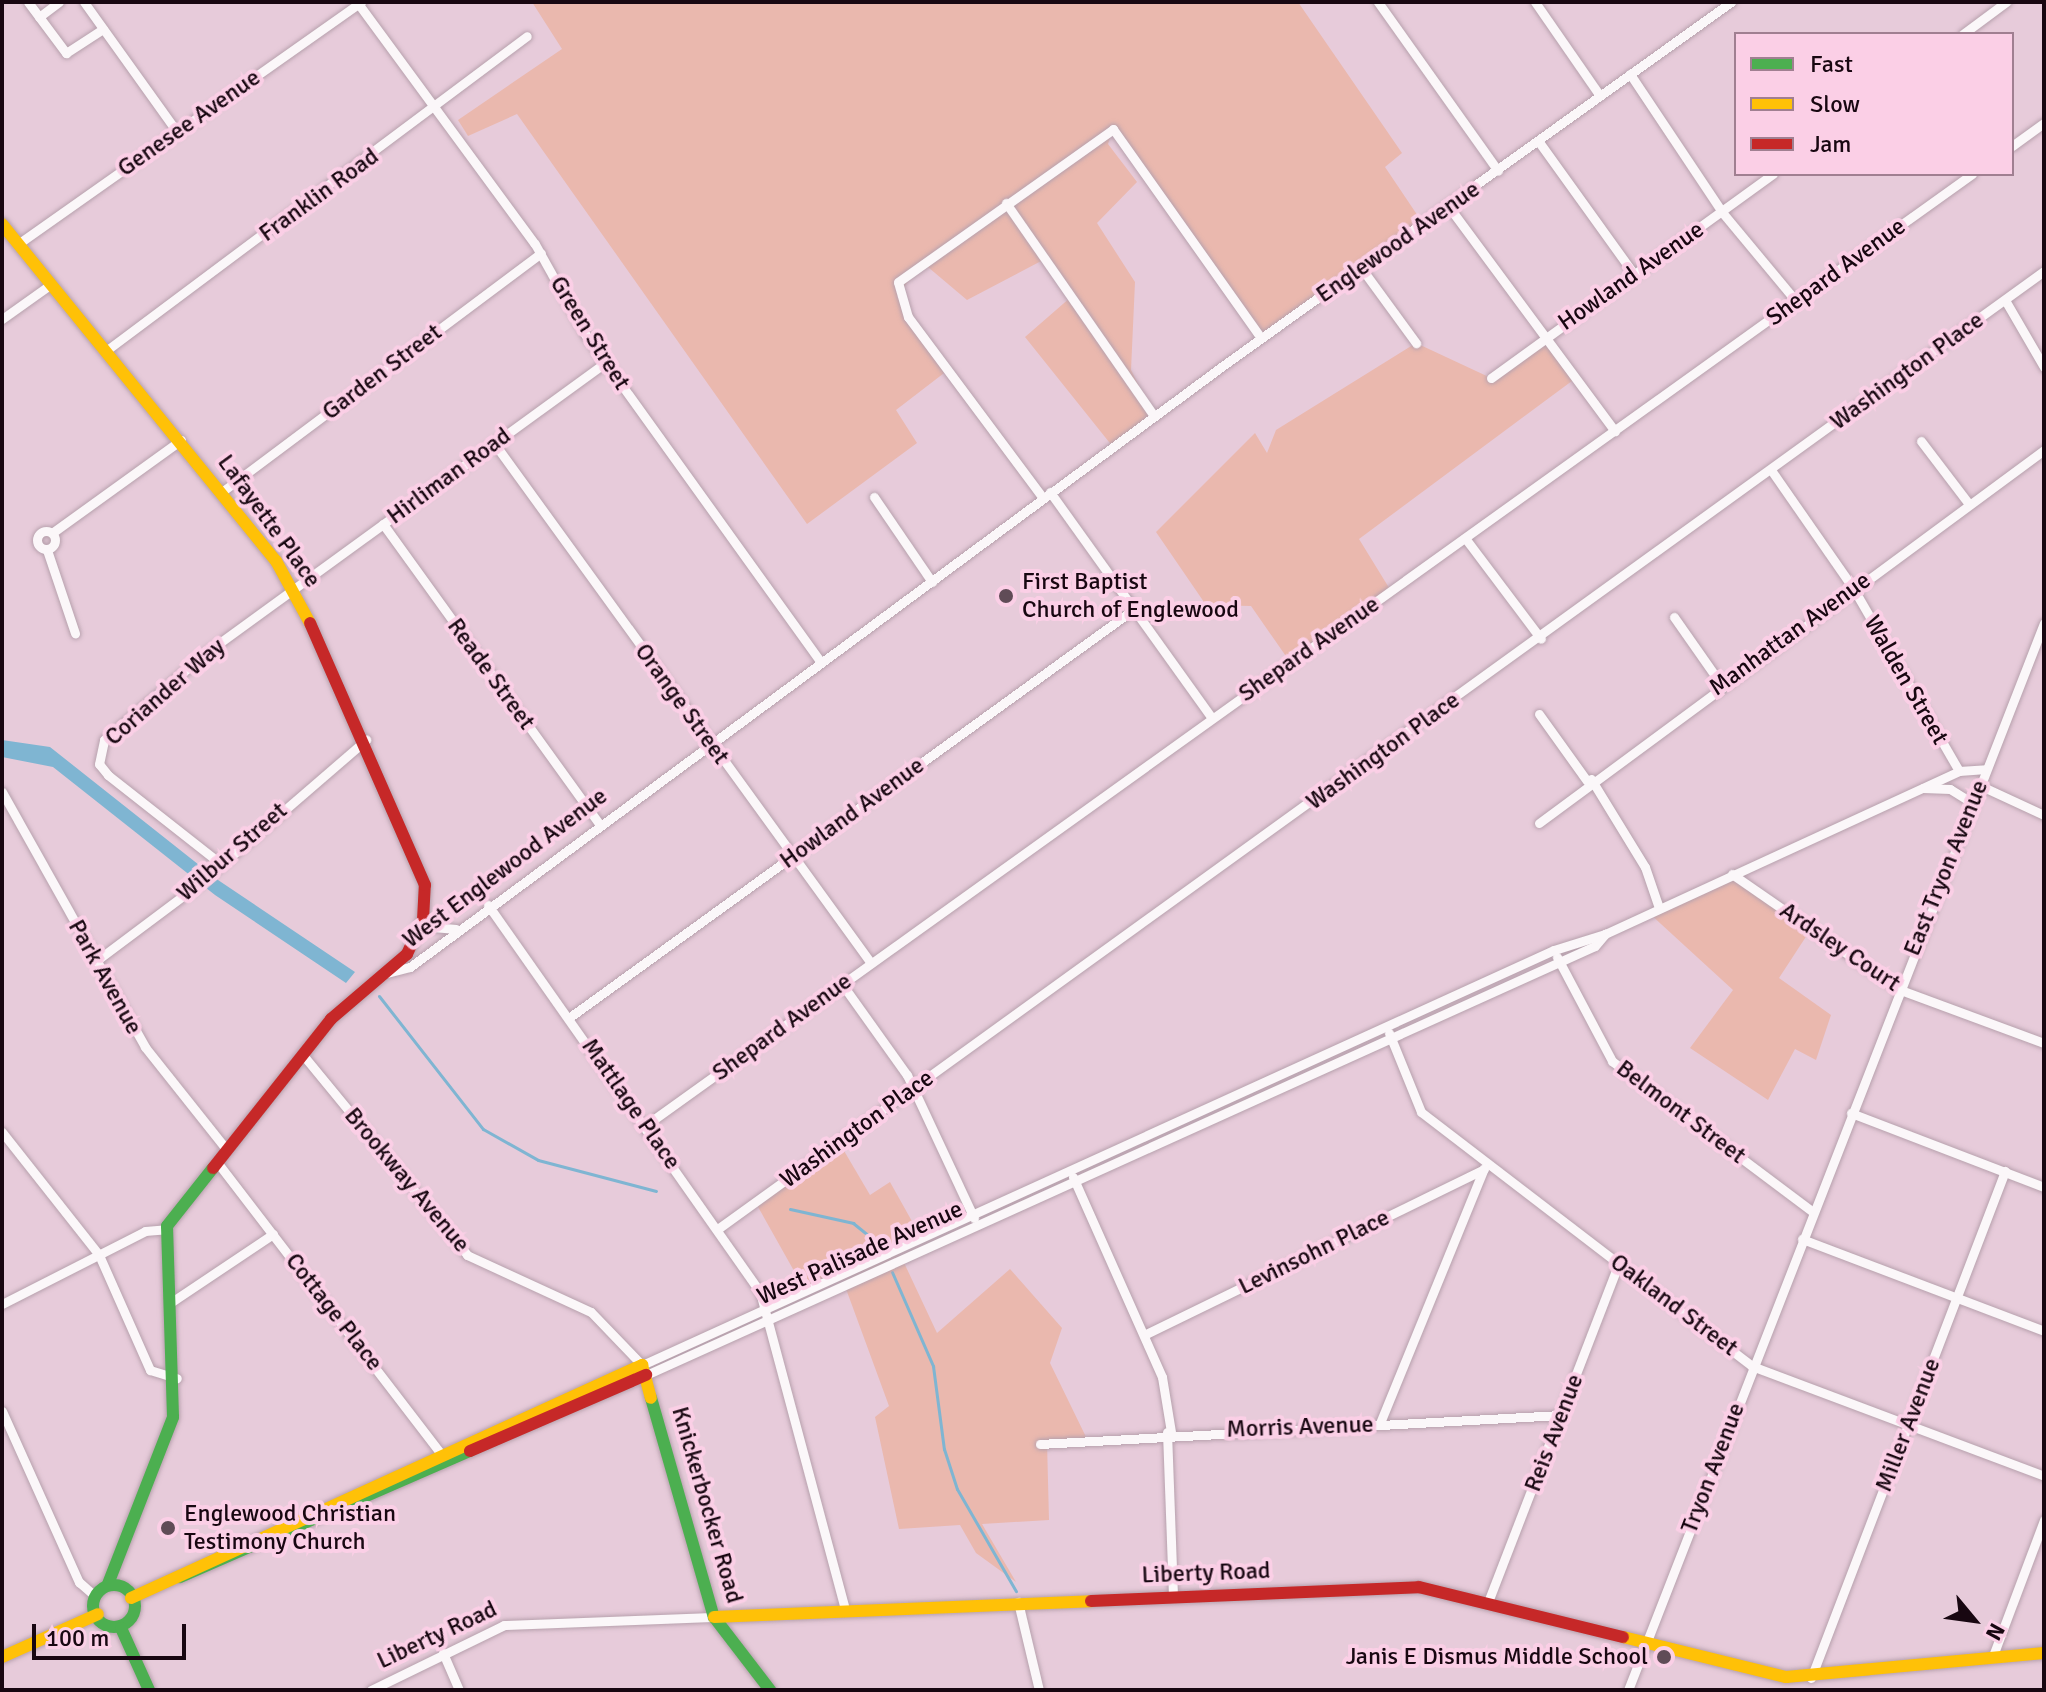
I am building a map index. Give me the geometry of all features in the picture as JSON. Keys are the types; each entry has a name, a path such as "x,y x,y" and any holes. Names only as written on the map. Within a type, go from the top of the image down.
{"main road":[{"name":"Lafayette Place","path":"2,224 223,491 293,588 366,740 421,866 421,926"},
{"path":"387,973 421,926"},
{"name":"West Englewood Avenue","path":"166,1229 343,1008 387,973"},
{"path":"149,1690 121,1628 98,1614 95,1596 108,1584 172,1424 177,1378 166,1229"},
{"name":"West Palisade Avenue","path":"131,1598 644,1370"},
{"name":"Knickerbocker Road","path":"644,1370 714,1617 770,1690"},
{"path":"108,1584 131,1598 134,1616 121,1628"},
{"name":"Liberty Road","path":"714,1617 845,1609 1419,1587 1488,1602 1728,1668 1811,1678 1994,1653 2044,1653"},
{"path":"2,1657 98,1614"}],"street":[{"path":"28,2 66,53 103,29"},
{"path":"39,17 59,2"},
{"path":"84,2 177,132"},
{"name":"Green Street","path":"359,2 541,253 605,363 821,663"},
{"name":"Genesee Avenue","path":"18,244 359,2"},
{"path":"1378,2 1498,171"},
{"path":"1535,2 1600,96"},
{"name":"Englewood Avenue","path":"1064,482 1731,2"},
{"path":"1966,32 2006,2"},
{"name":"Franklin Road","path":"107,350 435,110 527,36"},
{"path":"1630,74 1722,212 1795,300"},
{"path":"2014,145 2044,123"},
{"path":"1212,718 1134,609 908,317 898,282 1113,129 1261,338"},
{"path":"1539,142 1634,274"},
{"name":"Howland Avenue","path":"1491,378 1770,176"},
{"name":"Shepard Avenue","path":"646,1125 1969,176"},
{"path":"1006,204 1154,416"},
{"path":"1449,207 1615,431"},
{"name":"Garden Street","path":"223,491 541,253"},
{"path":"1362,269 1416,343"},
{"name":"Washington Place","path":"719,1228 1541,639 2044,271"},
{"path":"2,319 51,284"},
{"path":"2005,300 2044,367"},
{"name":"Hirliman Road","path":"293,588 605,363"},
{"path":"75,633 47,550 37,537 52,533 181,440"},
{"path":"1921,441 1969,504"},
{"name":"Orange Street","path":"494,443 871,963"},
{"name":"Manhattan Avenue","path":"1539,823 1589,780 2044,450"},
{"name":"Walden Street","path":"1771,470 1853,588 1959,771"},
{"name":"West Englewood Avenue","path":"387,973 410,967 488,905 932,582 1064,482"},
{"path":"874,497 932,582"},
{"name":"Reade Street","path":"383,524 599,824"},
{"path":"47,550 55,543 52,533"},
{"path":"1465,538 1541,639"},
{"name":"Coriander Way","path":"220,865 108,775 99,749 293,588"},
{"name":"Howland Avenue","path":"570,1017 1134,609"},
{"path":"1674,617 1721,684"},
{"name":"East Tryon Avenue","path":"1851,1113 2044,623"},
{"path":"1539,714 1589,780 1645,867 1659,908"},
{"name":"Wilbur Street","path":"96,961 199,884 366,740"},
{"path":"1605,934 1919,788 1959,771 1986,769"},
{"path":"1979,785 2044,815"},
{"path":"1919,788 1950,789 1972,803"},
{"name":"Park Avenue","path":"2,792 162,1074 227,1150"},
{"name":"Ardsley Court","path":"1732,874 1898,989 2044,1043"},
{"name":"Mattlage Place","path":"488,905 719,1228 767,1313 845,1609"},
{"path":"421,926 456,929"},
{"name":"West Palisade Avenue","path":"644,1370 973,1214 1554,950 1605,934"},
{"name":"West Palisade Avenue","path":"767,1313 978,1224 1560,962 1605,934"},
{"name":"Belmont Street","path":"1554,950 1612,1061 1812,1211"},
{"path":"842,984 914,1088 978,1224"},
{"name":"Oakland Street","path":"1386,1027 1421,1112 1485,1165 1752,1366 2044,1476"},
{"name":"Brookway Avenue","path":"303,1055 467,1255 591,1312 644,1370"},
{"path":"1851,1113 2044,1187"},
{"name":"Tryon Avenue","path":"1628,1690 1851,1113"},
{"path":"2,1132 99,1255 150,1370 177,1378"},
{"name":"Cottage Place","path":"217,1162 445,1458"},
{"path":"1380,1423 1485,1165"},
{"name":"Levinsohn Place","path":"1144,1335 1485,1165"},
{"path":"1070,1170 1168,1396 1173,1596"},
{"name":"Miller Avenue","path":"1811,1678 2005,1171"},
{"path":"2,1304 99,1255 166,1229"},
{"path":"170,1303 273,1234"},
{"path":"1802,1239 2044,1331"},
{"name":"Reis Avenue","path":"1488,1602 1619,1263"},
{"path":"2,1411 79,1582 95,1596"},
{"name":"Morris Avenue","path":"1040,1444 1169,1432 1560,1415"},
{"path":"1994,1653 2044,1520"},
{"path":"1018,1602 1039,1690"},
{"name":"Liberty Road","path":"371,1690 443,1653 520,1622 714,1617"},
{"path":"443,1653 459,1690"}],"shaded area":[{"path":"532,2 1298,2 1402,153 1385,167 1424,225 1261,338 1113,129 1108,144 1137,182 1097,223 1135,282 1131,370 1154,416 1113,447 1025,337 1071,297 1045,259 967,300 922,262 897,297 948,370 896,410 917,443 807,524 517,114 468,136 458,120 562,49"},
{"path":"1545,336 1576,378 1359,539 1391,591 1290,662 1251,606 1206,605 1156,532 1255,433 1267,453 1276,430 1416,343 1491,378"},
{"path":"1732,874 1811,929 1779,978 1831,1015 1816,1060 1795,1049 1768,1100 1690,1048 1733,990 1649,913"},
{"path":"840,1144 870,1195 890,1182 923,1241 899,1252 937,1333 1010,1269 1062,1328 1050,1363 1087,1439 1047,1442 1049,1520 982,1524 1016,1582 976,1553 960,1525 899,1529 875,1417 889,1406 842,1278 807,1294 757,1205"}],"water":[{"path":"2,740 50,747 218,880 355,972 346,983 215,895 53,767 2,757"}],"waterway":[{"path":"379,996 483,1129 538,1160 656,1191"},
{"path":"790,1209 853,1223 878,1243"},
{"path":"892,1272 933,1366 944,1449 957,1489 1016,1591"}],"traffic: fast":[{"path":"108,1584 173,1417 167,1226 213,1168"},
{"path":"651,1398 714,1617 770,1690"},
{"path":"180,1577 470,1451"},
{"path":"114,1585 129,1591 135,1606 129,1621 114,1627 99,1621 93,1606 99,1591 114,1585"},
{"path":"121,1628 149,1690"}],"traffic: slow":[{"path":"2,224 276,561 310,623"},
{"path":"131,1598 642,1365 651,1398"},
{"path":"714,1617 1091,1601"},
{"path":"2,1657 98,1614"},
{"path":"1623,1637 1786,1677 2044,1653"}],"traffic: jam":[{"path":"213,1168 331,1019 407,954 423,920 425,885 310,623"},
{"path":"470,1451 646,1375"},
{"path":"1091,1601 1419,1587 1623,1637"}],"place":[{"name":"First Baptist Church of Englewood","path":"1006,596"},
{"name":"Englewood Christian Testimony Church","path":"168,1528"},
{"name":"Janis E Dismus Middle School","path":"1664,1657"}]}
